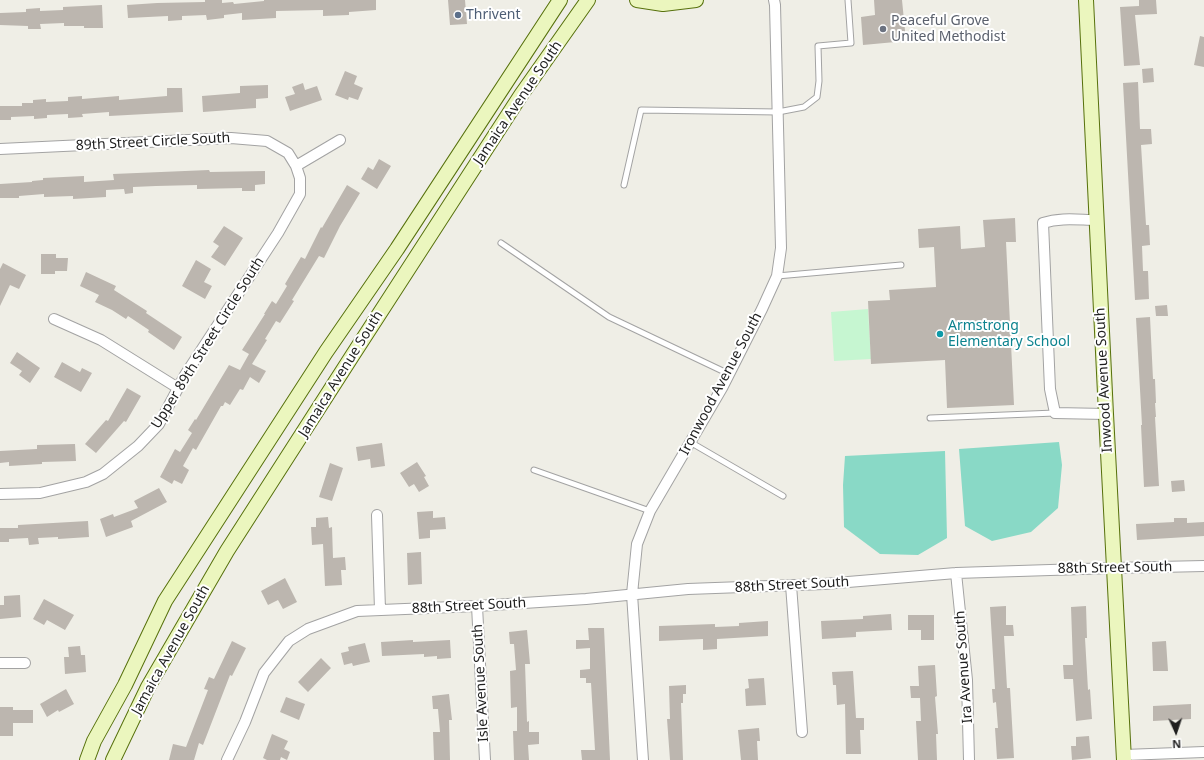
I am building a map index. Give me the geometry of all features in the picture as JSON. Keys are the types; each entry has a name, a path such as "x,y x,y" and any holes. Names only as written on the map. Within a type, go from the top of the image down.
{"main road":[{"name":"Jamaica Avenue South","path":"87,760 94,741 125,685 165,601 326,352 397,249 560,0"},
{"name":"Jamaica Avenue South","path":"113,760 148,687 227,551 521,95 588,0"},
{"path":"637,0 663,4 696,0"},
{"name":"Inwood Avenue South","path":"1086,0 1124,758"}],"street":[{"name":"Ironwood Avenue South","path":"643,760 632,594 637,544 650,511 729,374 777,276 781,248 774,0"},
{"name":"89th Street Circle South","path":"0,150 232,138 267,141 288,153 296,166"},
{"path":"296,166 340,140"},
{"name":"Upper 89th Street Circle South","path":"0,494 40,493 86,482 103,474 138,446 159,424 185,375 278,233 300,194 300,178 296,166"},
{"path":"1097,220 1062,219 1043,223 1050,389 1055,413 1106,414"},
{"path":"54,319 101,340 178,388"},
{"path":"377,516 380,610"},
{"name":"88th Street South","path":"227,760 245,722 264,673 289,641 308,629 357,611 477,606 688,589 790,585 956,573 1204,566"},
{"name":"Ira Avenue South","path":"956,573 967,680 969,760"},
{"path":"790,585 802,732"},
{"name":"Isle Avenue South","path":"477,606 485,760"},
{"path":"0,663 25,663"},
{"path":"1124,758 1204,752"}],"lane":[{"path":"624,185 641,110 778,112 804,107 817,97 819,80 818,46 851,43 848,0"},
{"path":"501,243 609,317 729,374"},
{"path":"777,276 901,265"},
{"path":"930,418 1055,413"},
{"path":"690,442 783,496"},
{"path":"534,470 650,511"}],"green space":[{"path":"868,309 871,359 834,361 831,312"},
{"path":"1059,442 1062,465 1058,508 1031,532 992,541 965,526 959,449"},
{"path":"945,451 947,538 918,555 880,554 844,527 843,485 845,456"}],"building":[{"path":"205,0 222,0 222,3 233,2 234,4 264,0 376,0 376,10 349,12 349,15 323,16 323,10 276,11 276,18 242,20 242,13 224,15 224,18 207,20 206,15 182,16 182,20 168,21 168,16 128,18 127,5 205,2"},
{"name":"Thrivent","path":"448,0 465,0 467,24 450,25"},
{"name":"Peaceful Grove United Methodist","path":"874,0 902,0 906,41 863,45 861,17 875,15"},
{"path":"1139,0 1156,0 1157,14 1135,15 1140,65 1124,66 1120,7 1139,6"},
{"path":"102,5 103,28 64,26 64,23 40,24 41,29 28,29 28,26 0,25 0,13 26,12 26,9 40,8 40,11 63,10 63,7"},
{"path":"1200,36 1204,37 1204,67 1194,65"},
{"path":"1153,68 1154,82 1143,83 1142,69"},
{"path":"345,71 357,76 354,84 363,88 358,100 349,97 348,100 335,95"},
{"path":"1138,82 1140,129 1151,129 1152,144 1141,145 1146,225 1149,225 1150,245 1142,246 1143,271 1148,271 1149,299 1135,300 1123,83"},
{"path":"303,83 305,90 317,86 322,100 290,111 285,97 295,94 292,87"},
{"path":"268,85 268,98 256,99 256,108 203,112 202,96 240,93 240,86"},
{"path":"167,88 182,88 183,112 109,116 109,112 82,114 83,117 68,118 68,114 47,115 47,118 34,119 34,116 11,117 11,120 0,120 0,106 22,106 22,103 33,103 33,100 46,99 46,102 68,101 68,97 82,96 82,99 119,96 119,100 167,96"},
{"path":"379,159 391,166 377,189 361,179 368,167 373,170"},
{"path":"209,170 210,172 265,171 265,184 255,185 255,191 242,191 242,188 197,189 197,185 156,186 133,187 133,193 125,194 124,189 106,190 106,197 73,199 73,196 44,197 44,194 19,196 19,198 0,198 0,184 32,182 43,180 43,178 84,176 84,182 114,180 113,174"},
{"path":"347,185 360,193 340,226 324,258 319,256 280,323 276,321 265,339 267,340 252,364 266,371 259,383 250,377 243,390 240,389 230,405 225,402 223,406 221,406 196,450 193,448 183,466 189,470 182,484 174,480 172,484 160,477 175,449 180,452 192,433 188,430 195,419 196,420 229,365 240,370 249,354 242,350 272,301 276,304 287,286 285,284 301,257 305,259 321,227 322,228"},
{"name":"Armstrong Elementary School","path":"1015,218 1016,242 1006,242 1014,405 947,408 945,360 871,364 868,301 890,300 889,290 936,287 934,247 919,248 918,229 960,226 961,249 985,247 983,220"},
{"path":"224,226 243,238 225,266 211,257 219,246 213,242"},
{"path":"41,254 56,254 56,258 68,258 67,271 55,271 55,274 41,274"},
{"path":"196,260 211,269 204,282 212,286 205,299 182,286"},
{"path":"3,263 26,275 19,289 10,285 0,306 0,269"},
{"path":"86,272 116,286 114,290 147,311 146,313 182,337 174,350 148,332 149,330 128,316 126,319 95,302 99,295 80,286"},
{"path":"1167,305 1168,316 1156,316 1155,306"},
{"path":"1150,317 1153,379 1155,379 1155,417 1159,486 1144,487 1136,318"},
{"path":"17,352 40,368 30,383 19,375 22,371 10,363"},
{"path":"62,362 80,372 82,368 92,373 81,392 54,377"},
{"path":"127,388 141,396 126,422 124,421 96,453 85,444 106,420 108,421"},
{"path":"382,443 385,466 371,468 370,459 358,461 356,447"},
{"path":"75,444 76,461 42,462 42,464 9,466 9,462 0,463 0,451 37,449 37,445"},
{"path":"417,462 426,476 424,477 429,486 419,492 414,484 409,487 400,473"},
{"path":"330,463 343,468 332,501 319,497"},
{"path":"1184,480 1185,491 1172,492 1171,481"},
{"path":"159,488 167,502 131,521 133,527 106,537 100,519 113,514 114,517 138,508 134,501"},
{"path":"433,511 433,518 445,517 446,529 430,530 430,538 419,539 417,512"},
{"path":"328,517 329,528 332,527 333,558 345,557 346,570 341,570 342,585 325,586 323,544 312,545 311,527 316,527 316,518"},
{"path":"1174,518 1187,518 1187,523 1204,522 1204,536 1137,540 1136,524 1174,522"},
{"path":"88,521 89,537 58,539 58,537 38,538 39,544 29,545 28,538 9,539 9,542 0,542 0,528 18,528 18,525"},
{"path":"421,552 422,584 408,585 407,553"},
{"path":"285,578 297,602 283,609 278,600 268,605 261,591"},
{"path":"20,595 21,617 0,619 0,605 4,605 4,596"},
{"path":"44,599 74,615 65,630 47,620 44,625 33,619"},
{"path":"1006,606 1006,625 1013,625 1014,636 1004,636 1007,688 1010,688 1014,758 997,759 995,728 998,728 996,702 993,703 992,689 995,689 990,607"},
{"path":"1086,606 1087,638 1085,638 1088,690 1090,689 1092,719 1076,721 1073,679 1064,679 1063,665 1073,665 1071,607"},
{"path":"891,614 892,630 856,632 856,637 822,639 821,621 863,619 863,616"},
{"path":"908,615 934,615 934,640 921,640 921,630 908,630"},
{"path":"768,621 768,636 717,639 717,649 703,650 703,639 659,641 659,626 715,624 715,627 739,626 739,623"},
{"path":"588,628 604,628 610,760 582,760 581,750 595,750 591,683 586,683 586,678 580,678 580,670 590,669 590,648 576,649 576,640 589,640"},
{"path":"527,630 530,664 525,664 527,722 529,721 529,732 539,732 539,744 528,745 529,760 514,760 513,731 517,731 517,707 511,708 510,671 516,670 514,644 510,644 509,632"},
{"path":"413,640 413,642 450,640 451,658 437,659 437,656 424,657 424,654 382,656 381,642"},
{"path":"232,641 246,648 232,676 230,675 203,745 199,743 194,760 169,760 173,744 186,747 208,690 204,689 209,677 214,679"},
{"path":"1166,641 1168,671 1153,671 1152,642"},
{"path":"365,643 370,662 353,666 352,663 344,665 341,653 349,651 348,647"},
{"path":"80,646 81,655 85,655 86,672 65,674 64,657 69,657 68,647"},
{"path":"321,658 331,668 308,692 298,682"},
{"path":"935,665 937,696 935,697 938,734 936,734 937,760 918,760 916,721 921,721 920,698 911,698 910,686 919,686 918,666"},
{"path":"853,671 856,718 864,718 864,730 860,730 861,754 846,754 845,704 837,705 836,685 833,685 832,672"},
{"path":"764,678 766,705 746,706 745,689 749,688 748,679"},
{"path":"686,685 686,694 683,694 683,703 681,703 683,760 670,760 667,719 670,719 669,686"},
{"path":"66,689 74,704 59,712 58,710 47,717 40,704"},
{"path":"449,694 452,720 449,720 450,760 434,760 433,732 440,732 438,709 433,709 432,696"},
{"path":"286,697 305,704 299,720 280,712"},
{"path":"1191,704 1191,719 1153,721 1153,706"},
{"path":"0,707 13,707 13,710 33,710 33,723 13,723 13,736 0,736"},
{"path":"759,728 760,741 757,741 758,760 741,760 738,730"},
{"path":"272,734 288,741 284,749 290,752 287,760 281,757 280,760 267,760 263,758"},
{"path":"1089,736 1091,758 1072,760 1071,746 1076,746 1076,737"}],"place":[{"name":"Thrivent","path":"458,15"},
{"name":"Peaceful Grove United Methodist","path":"883,29"},
{"name":"Armstrong Elementary School","path":"940,334"}]}
